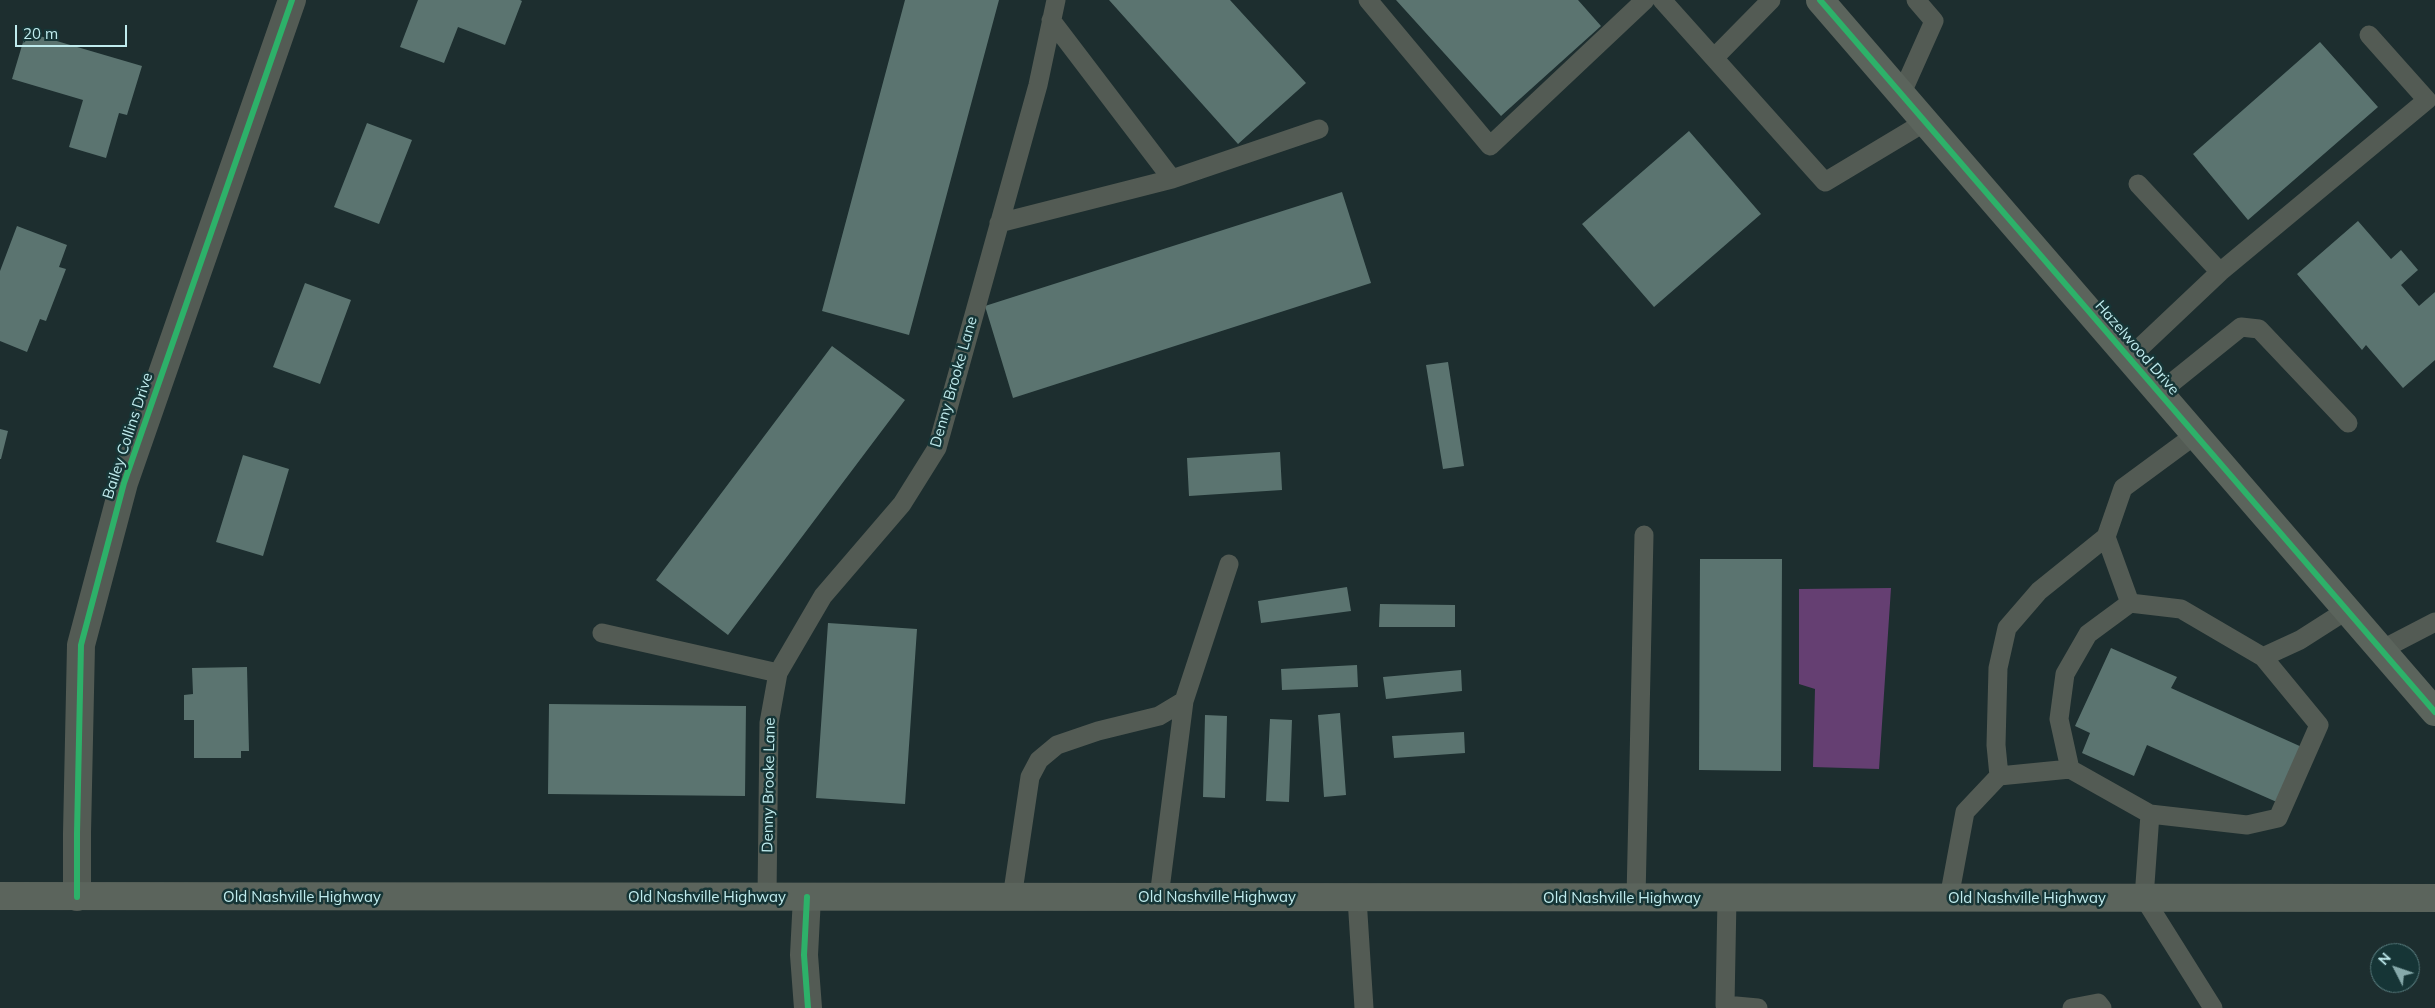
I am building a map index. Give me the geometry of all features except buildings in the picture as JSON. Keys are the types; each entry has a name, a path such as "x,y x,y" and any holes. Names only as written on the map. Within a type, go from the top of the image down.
{"main road":[{"name":"Hazelwood Drive","path":"1820,0 2435,712"},
{"name":"Old Nashville Highway","path":"0,896 2435,898"}],"street":[{"name":"Bailey Collins Drive","path":"77,897 81,645 124,483 292,0"},
{"path":"807,898 804,955 808,1008"}],"lane":[{"name":"Denny Brooke Lane","path":"767,897 768,723 778,674 823,596 902,504 937,448 1038,85 1056,0"},
{"path":"1368,0 1490,146 1645,0"},
{"path":"1662,0 1825,182 1925,122"},
{"path":"1714,58 1771,0"},
{"path":"1902,95 1934,21 1916,0"},
{"path":"1051,20 1172,179"},
{"path":"2129,358 2220,272 2427,100 2369,35"},
{"path":"999,223 1172,179 1319,129"},
{"path":"2138,184 2220,272"},
{"path":"2159,393 2241,327 2258,329 2348,422"},
{"path":"2000,776 1996,746 1998,668 2007,628 2039,591 2106,538 2123,488 2195,435"},
{"path":"1636,898 1644,535"},
{"path":"2106,538 2130,603"},
{"path":"1159,897 1184,701 1229,564"},
{"path":"1949,898 1965,812 2000,776 2070,770 2150,814 2248,825 2278,818 2318,726 2263,657 2181,609 2130,603 2088,634 2065,674 2059,719 2070,770"},
{"path":"2263,657 2300,640 2347,610"},
{"path":"2382,650 2435,622"},
{"path":"602,633 778,674"},
{"path":"1012,898 1030,777 1040,760 1057,746 1098,731 1158,716 1184,701"},
{"path":"2150,814 2144,898 2213,1008"},
{"path":"1357,898 1364,1008"},
{"path":"1727,898 1725,1007 1758,1008"},
{"path":"2072,1008 2098,1003 2102,1008"}],"shaded area":[{"path":"1891,588 1879,769 1813,767 1815,689 1799,684 1799,589"}],"cycle path":[{"path":"77,897 81,645 124,483 292,0"},
{"path":"1820,0 2435,712"},
{"path":"807,897 804,955 808,1008"}]}
